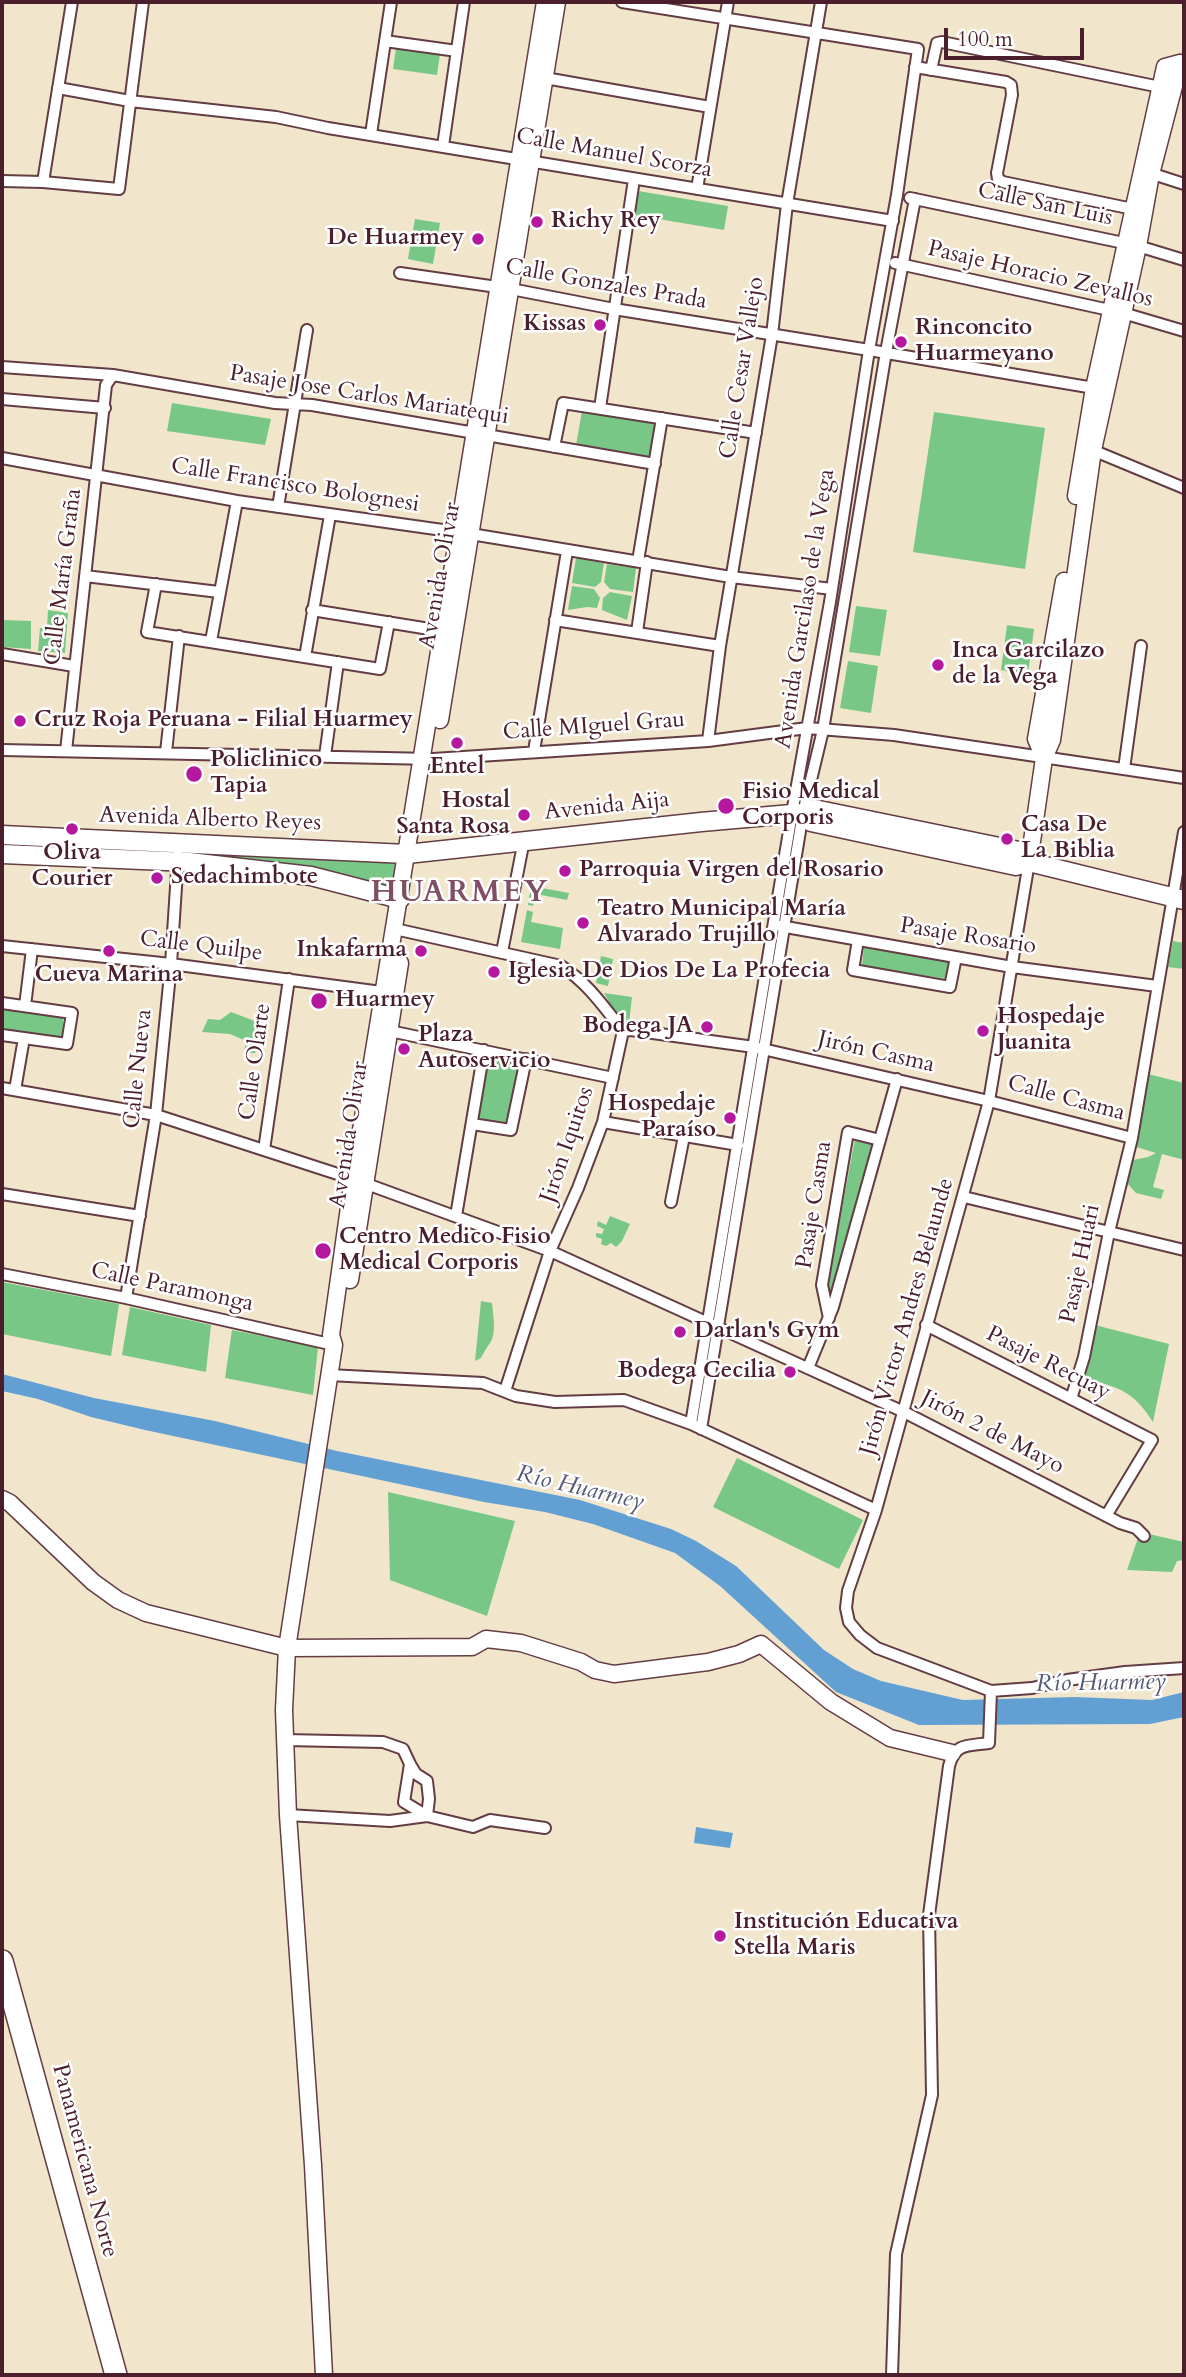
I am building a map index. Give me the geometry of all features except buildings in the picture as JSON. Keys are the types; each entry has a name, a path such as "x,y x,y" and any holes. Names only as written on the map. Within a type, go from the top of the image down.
{"highway":[{"name":"Panamericana Norte","path":"2,1961 116,2375"}],"main road":[{"name":"Avenida Aija","path":"411,853 798,813 814,809 1018,851 1029,862 1178,898"},
{"name":"Avenida Alberto Reyes","path":"4,835 178,853 311,876 400,899"},
{"path":"4,835 4,854"},
{"name":"Avenida Alberto Reyes","path":"4,854 411,853"}],"street":[{"path":"43,182 72,2"},
{"path":"2,181 118,189 143,2"},
{"path":"371,134 391,2"},
{"path":"443,146 464,2"},
{"name":"Avenida Olivar","path":"324,2375 311,2137 288,1815 285,1740 287,1648 334,1345 341,1334 359,1181 525,160 545,2"},
{"name":"Avenida Olivar","path":"525,160 544,78 557,2"},
{"path":"622,2 816,33"},
{"path":"696,189 728,2"},
{"name":"Calle Cesar Vallejo","path":"708,741 720,646 772,335 787,204 821,2"},
{"name":"Avenida Garcilaso de la Vega","path":"696,1427 798,813 807,728 897,195 918,49 816,33"},
{"path":"385,41 457,51"},
{"path":"931,70 937,43 942,42 1160,87"},
{"path":"1088,448 1118,312 1146,172 1160,87 1165,67 1182,64 1146,172 1133,209 1131,244"},
{"path":"915,67 1011,85 1012,95 998,166 998,178 1003,182 1133,209"},
{"path":"544,78 710,107"},
{"name":"Calle Manuel Scorza","path":"58,88 131,101 267,115 328,128 892,221"},
{"path":"1146,172 1184,184"},
{"path":"600,408 634,179"},
{"name":"Calle San Luis","path":"897,195 1131,244 1184,260"},
{"name":"Avenida Garcilaso de la Vega","path":"798,813 823,730 886,352 915,199"},
{"name":"Pasaje Horacio Zevallos","path":"885,261 1118,312 1184,331"},
{"name":"Calle Gonzales Prada","path":"400,273 504,288 614,310 869,349 1094,388"},
{"path":"1029,862 1044,758 1052,740 1094,388 1118,312"},
{"path":"278,507 307,330"},
{"name":"Pasaje Jose Carlos Mariatequi","path":"2,367 113,375 275,403 312,405 655,464"},
{"path":"2,399 105,408 106,385 113,375"},
{"path":"554,447 563,403 756,433"},
{"name":"Calle María Graña","path":"66,751 105,408"},
{"path":"637,632 642,561 662,418"},
{"path":"1088,448 1184,488"},
{"name":"Calle Francisco Bolognesi","path":"2,458 237,501 465,533 732,577 832,589"},
{"path":"211,641 237,501"},
{"path":"305,657 330,515"},
{"path":"534,751 567,551"},
{"path":"85,576 219,592"},
{"path":"156,583 148,632 380,669 389,622"},
{"path":"312,610 449,632"},
{"path":"555,620 720,646"},
{"path":"166,752 179,636"},
{"path":"1124,769 1141,646"},
{"path":"2,654 74,666"},
{"path":"325,756 338,662"},
{"name":"Calle MIguel Grau","path":"2,750 428,759 708,741 807,728 894,735 1184,778"},
{"name":"Pasaje Huari","path":"1071,1399 1084,1357 1109,1232 1132,1138 1157,986 1178,898 1184,832"},
{"path":"502,952 524,840"},
{"name":"Calle Nueva","path":"126,1298 156,1115 171,964 178,853"},
{"name":"Avenida Olivar","path":"399,930 400,899 411,853"},
{"name":"Jirón Victor Andres Belaunde","path":"991,1691 877,1648 849,1622 846,1608 848,1591 876,1510 989,1101 1029,862"},
{"name":"Pasaje Rosario","path":"779,926 1012,967 1157,986"},
{"path":"399,930 561,966 577,976 622,1031"},
{"path":"858,940 853,970 950,987 956,957"},
{"name":"Calle Quilpe","path":"2,946 171,964 389,994"},
{"path":"25,1006 32,949"},
{"name":"Calle Olarte","path":"264,1150 289,979"},
{"name":"Avenida Olivar","path":"359,1181 390,1031 389,994"},
{"path":"2,1003 72,1013 67,1044 2,1035"},
{"path":"390,1031 613,1078"},
{"name":"Jirón Casma","path":"622,1031 759,1048 989,1101"},
{"name":"Jirón Iquitos","path":"505,1391 550,1251 603,1122 622,1031"},
{"path":"15,1090 24,1038"},
{"name":"Avenida Garcilaso de la Vega","path":"713,1326 737,1145 759,1048"},
{"path":"456,1216 484,1050"},
{"path":"472,1124 511,1130 526,1059"},
{"name":"Pasaje Casma","path":"808,1368 829,1318 897,1079"},
{"name":"Jirón 2 de Mayo","path":"2,1088 156,1115 359,1181 550,1251 904,1412 1107,1516 1136,1528 1144,1536"},
{"name":"Calle Casma","path":"989,1101 1132,1138"},
{"path":"603,1122 737,1145"},
{"name":"Pasaje Casma","path":"829,1318 822,1285 848,1132 880,1140"},
{"path":"671,1202 684,1136"},
{"path":"2,1194 140,1216"},
{"path":"964,1197 1184,1250"},
{"name":"Calle Paramonga","path":"2,1274 126,1298 334,1345"},
{"name":"Pasaje Recuay","path":"926,1325 1152,1440 1107,1516"},
{"path":"329,1376 483,1383 516,1396 555,1402 624,1400 696,1427 876,1510"},
{"path":"2,1499 10,1503 93,1582 118,1600 146,1614 287,1648 472,1647 486,1639 521,1643 614,1675 708,1662 739,1654 761,1644 831,1702 890,1738 952,1753"},
{"path":"892,2375 896,2254 932,2095 929,1915 952,1753 960,1747 989,1743 991,1691 1032,1688 1125,1672 1184,1668"},
{"path":"285,1740 383,1742 403,1749 416,1774 427,1781 427,1816"},
{"path":"410,1764 404,1802 427,1816 472,1827 490,1820 545,1828"},
{"path":"288,1815 390,1821 427,1816"}],"green space":[{"path":"396,48 440,54 437,75 393,69"},
{"path":"638,191 728,206 724,230 634,215"},
{"path":"415,219 440,223 433,264 408,259"},
{"path":"172,403 271,419 265,445 167,431"},
{"path":"582,411 655,422 649,457 576,445"},
{"path":"934,412 1045,428 1025,569 913,552"},
{"path":"576,558 604,563 601,582 595,587 572,583"},
{"path":"607,564 636,568 633,592 610,589 604,582"},
{"path":"572,586 594,589 600,598 597,608 568,610"},
{"path":"610,592 632,596 627,620 602,610 603,598"},
{"path":"856,606 887,610 880,656 849,652"},
{"path":"48,610 68,613 65,653 38,651 40,628 47,627"},
{"path":"2,620 31,621 31,649 2,647"},
{"path":"1007,625 1034,629 1028,674 1001,670"},
{"path":"848,661 878,666 871,713 840,708"},
{"path":"189,849 382,855 396,863 397,877 388,888 186,854"},
{"path":"531,886 569,893 567,900 536,894 533,906 528,905"},
{"path":"527,910 533,912 531,922 563,928 560,949 521,942"},
{"path":"1173,941 1184,943 1184,969 1168,967"},
{"path":"864,947 950,962 948,979 862,966"},
{"path":"601,956 613,959 608,986 596,983"},
{"path":"604,993 632,997 629,1023 620,1022"},
{"path":"2,1008 63,1016 63,1040 2,1030"},
{"path":"231,1012 260,1023 254,1038 259,1041 255,1053 244,1053 246,1041 230,1034 202,1032 208,1019 220,1020"},
{"path":"486,1055 520,1062 509,1125 477,1119"},
{"path":"1144,1073 1184,1083 1184,1160 1162,1154 1153,1187 1164,1190 1161,1199 1136,1193 1127,1183 1133,1160 1156,1153 1133,1146"},
{"path":"855,1139 872,1144 830,1296 828,1283"},
{"path":"610,1216 630,1224 616,1247 611,1243 606,1246 601,1244 602,1239 596,1237 596,1233 602,1234 604,1229 597,1226 598,1221 606,1225"},
{"path":"2,1282 119,1304 111,1356 2,1334"},
{"path":"481,1301 492,1303 494,1329 490,1343 481,1358 475,1361"},
{"path":"130,1307 211,1325 206,1372 122,1355"},
{"path":"1095,1325 1169,1344 1153,1422 1131,1396 1083,1377"},
{"path":"232,1330 318,1347 313,1395 225,1378"},
{"path":"737,1458 863,1520 839,1569 713,1507"},
{"path":"388,1492 515,1521 487,1616 390,1580"},
{"path":"1140,1532 1184,1542 1184,1560 1177,1561 1172,1572 1127,1570"}],"water":[{"name":"Río Huarmey","path":"2,1374 94,1398 215,1421 337,1451 580,1500 671,1529 736,1566 824,1650 853,1669 881,1681 963,1700 1075,1697 1152,1700 1184,1692 1184,1717 1150,1724 919,1725 836,1692 720,1586 675,1553 593,1524 545,1512 484,1502 91,1417 38,1399 2,1391"},
{"path":"696,1827 733,1833 730,1848 694,1843"}],"place":[{"name":"Richy Rey","path":"537,222"},
{"name":"De Huarmey","path":"478,239"},
{"name":"Kissas","path":"600,325"},
{"name":"Rinconcito Huarmeyano","path":"901,342"},
{"name":"Inca Garcilazo de la Vega","path":"938,665"},
{"name":"Cruz Roja Peruana - Filial Huarmey","path":"20,721"},
{"name":"Entel","path":"457,743"},
{"name":"Policlinico Tapia","path":"194,774"},
{"name":"Fisio Medical Corporis","path":"726,806"},
{"name":"Hostal Santa Rosa","path":"524,815"},
{"name":"Oliva Courier","path":"72,829"},
{"name":"Casa De La Biblia","path":"1007,839"},
{"name":"Parroquia Virgen del Rosario","path":"565,871"},
{"name":"Sedachimbote","path":"157,878"},
{"name":"Teatro Municipal María Alvarado Trujillo","path":"583,923"},
{"name":"Cueva Marina","path":"109,951"},
{"name":"Inkafarma","path":"421,951"},
{"name":"Iglesia De Dios De La Profecia","path":"494,972"},
{"name":"Huarmey","path":"319,1001"},
{"name":"Bodega JA","path":"707,1027"},
{"name":"Hospedaje Juanita","path":"983,1031"},
{"name":"Plaza Autoservicio","path":"404,1049"},
{"name":"Hospedaje Paraíso","path":"730,1118"},
{"name":"Centro Medico Fisio Medical Corporis","path":"323,1251"},
{"name":"Darlan's Gym","path":"680,1332"},
{"name":"Bodega Cecilia","path":"790,1372"},
{"name":"Institución Educativa Stella Maris","path":"720,1936"}],"district":[{"name":"HUARMEY","path":"460,894"}]}
